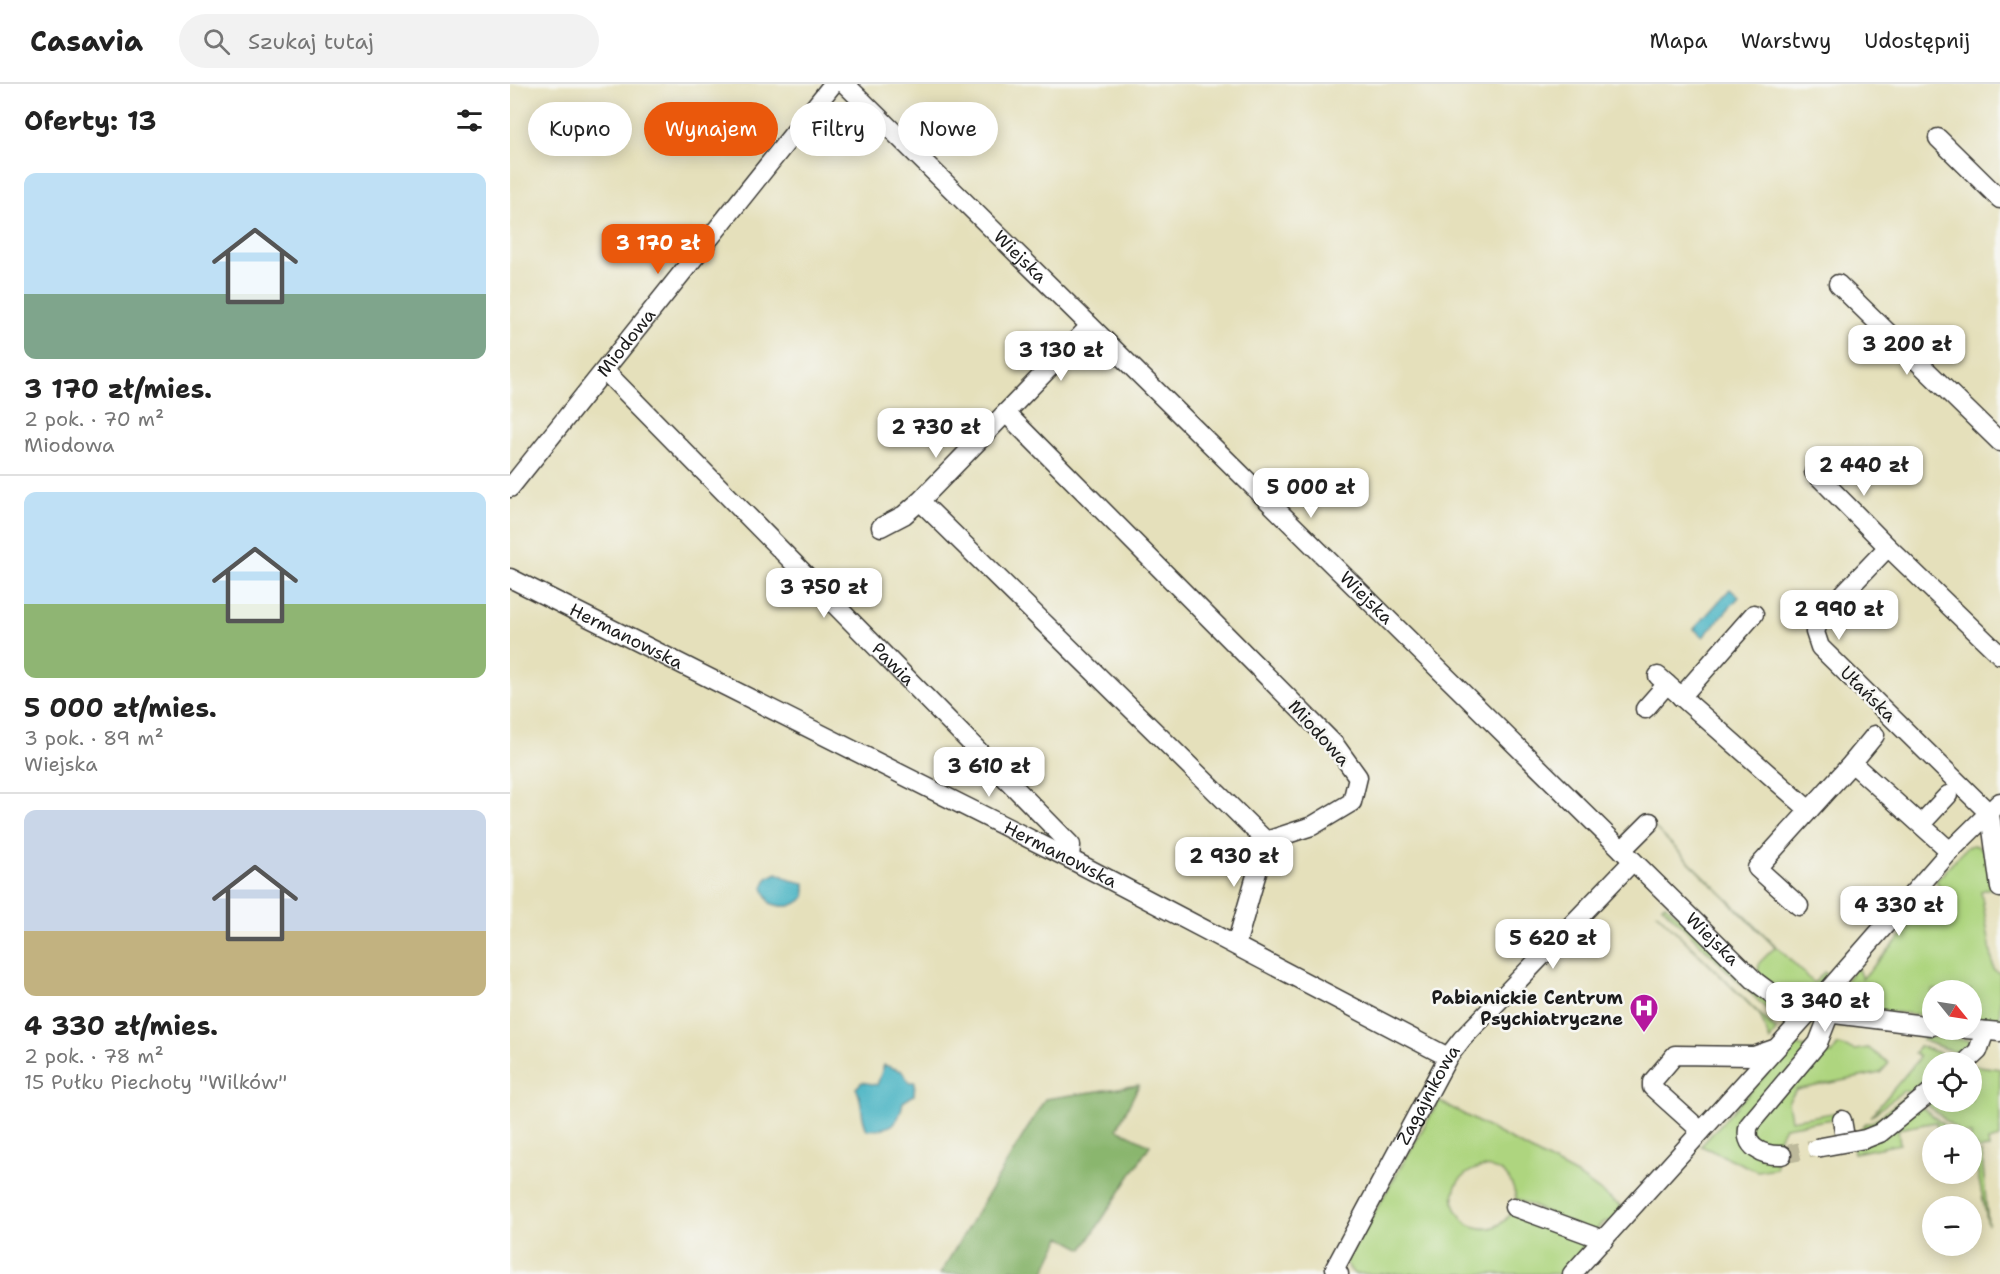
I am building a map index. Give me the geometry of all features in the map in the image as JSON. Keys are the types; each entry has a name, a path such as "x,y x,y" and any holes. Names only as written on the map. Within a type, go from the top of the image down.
{"street":[{"name":"Miodowa","path":"510,488 833,84"},
{"name":"Wiejska","path":"845,84 1756,982 1776,997 1810,1011 1922,1025"},
{"path":"1938,138 2000,200"},
{"path":"1839,284 2000,442"},
{"path":"881,526 904,515 920,501 1090,326"},
{"name":"Pawia","path":"605,370 1071,845 1070,859"},
{"name":"Miodowa","path":"1006,413 1335,745 1358,777 1352,802 1312,826 1266,841"},
{"path":"1814,472 2000,655"},
{"path":"920,501 1266,841 1236,945"},
{"name":"Ułańska","path":"1888,547 1820,618 1815,632 1820,647 1995,808"},
{"name":"Hermanowska","path":"510,578 1070,859 1448,1057"},
{"path":"1682,697 1754,614"},
{"path":"1645,709 1663,680 1809,810"},
{"path":"1799,906 1757,868 1875,735"},
{"path":"1852,763 1950,851"},
{"path":"1921,824 1948,795"},
{"path":"1572,1274 1810,1011 1950,851 1995,808"},
{"path":"1995,808 2000,888"},
{"name":"Zagajnikowa","path":"1340,1274 1335,1268 1448,1057 1627,856 1650,822"},
{"path":"1782,1155 1761,1154 1753,1146 1747,1131 1752,1120 1818,1043 1829,1015"},
{"path":"1977,1052 1992,1031"},
{"path":"1701,1131 1652,1087 1652,1082 1675,1055 1754,1056 1776,1048"},
{"path":"1816,1148 1865,1139 1880,1133 1922,1099"},
{"path":"1514,1207 1604,1239"}],"green space":[{"path":"1655,828 1814,983 1824,972 1832,978 1814,996 1804,1000 1790,997 1769,983 1758,973 1759,963 1775,947"},
{"path":"1973,845 1984,850 1989,861 1991,888 1981,891 1994,970 2000,973 2000,1023 1982,1022 1982,980 1922,980 1922,1015 1836,1006 1834,995 1857,967 1862,979 1942,891 1936,881 1967,847"},
{"path":"1665,904 1779,1010 1784,1022 1778,1020 1662,906"},
{"path":"1656,912 1776,1030 1770,1041 1760,1015"},
{"path":"1922,1040 1968,1040 1971,1045 1968,1052 1955,1052"},
{"path":"1789,1043 1832,1054 1838,1045 1855,1050 1868,1048 1889,1063 1880,1073 1796,1090 1788,1102 1791,1120 1845,1111 1838,1118 1785,1127 1775,1146 1776,1168 1757,1171 1701,1146 1784,1054 1781,1051"},
{"path":"1919,1046 1937,1052 1922,1052 1922,1090 1916,1093 1903,1091 1870,1117 1917,1061 1919,1057 1914,1053"},
{"path":"1982,1067 2000,1069 2000,1138 1988,1141 1989,1148 1982,1149 1982,1124 1950,1124 1936,1112 1982,1112"},
{"path":"1139,1085 1117,1129 1150,1145 1083,1249 1061,1237 1043,1274 1011,1269 1007,1274 940,1274 1045,1099"},
{"path":"1907,1095 1922,1107 1922,1112 1928,1112 1943,1124 1936,1124 1936,1122 1898,1129 1900,1144 1854,1153 1852,1138 1866,1123 1871,1123"},
{"path":"1439,1101 1580,1177 1623,1208 1612,1221 1603,1222 1594,1233 1516,1199 1509,1180 1498,1170 1484,1167 1470,1171 1459,1180 1454,1193 1456,1208 1468,1224 1482,1228 1494,1227 1504,1221 1513,1210 1595,1241 1564,1274 1354,1274 1345,1263"},
{"path":"1982,1153 1988,1225 1980,1184 1982,1184"}],"water":[{"path":"1730,589 1739,597 1703,637 1694,629"},
{"path":"777,873 790,880 805,883 805,897 789,906 770,903 763,888 767,878"},
{"path":"884,1065 902,1071 909,1082 915,1082 914,1095 903,1102 899,1116 892,1125 882,1129 867,1130 856,1088 862,1082 877,1085"}],"tunnel":[{"path":"1782,1155 1816,1148"}],"place":[{"name":"Pabianickie Centrum Psychiatryczne","path":"1644,1034"}]}
